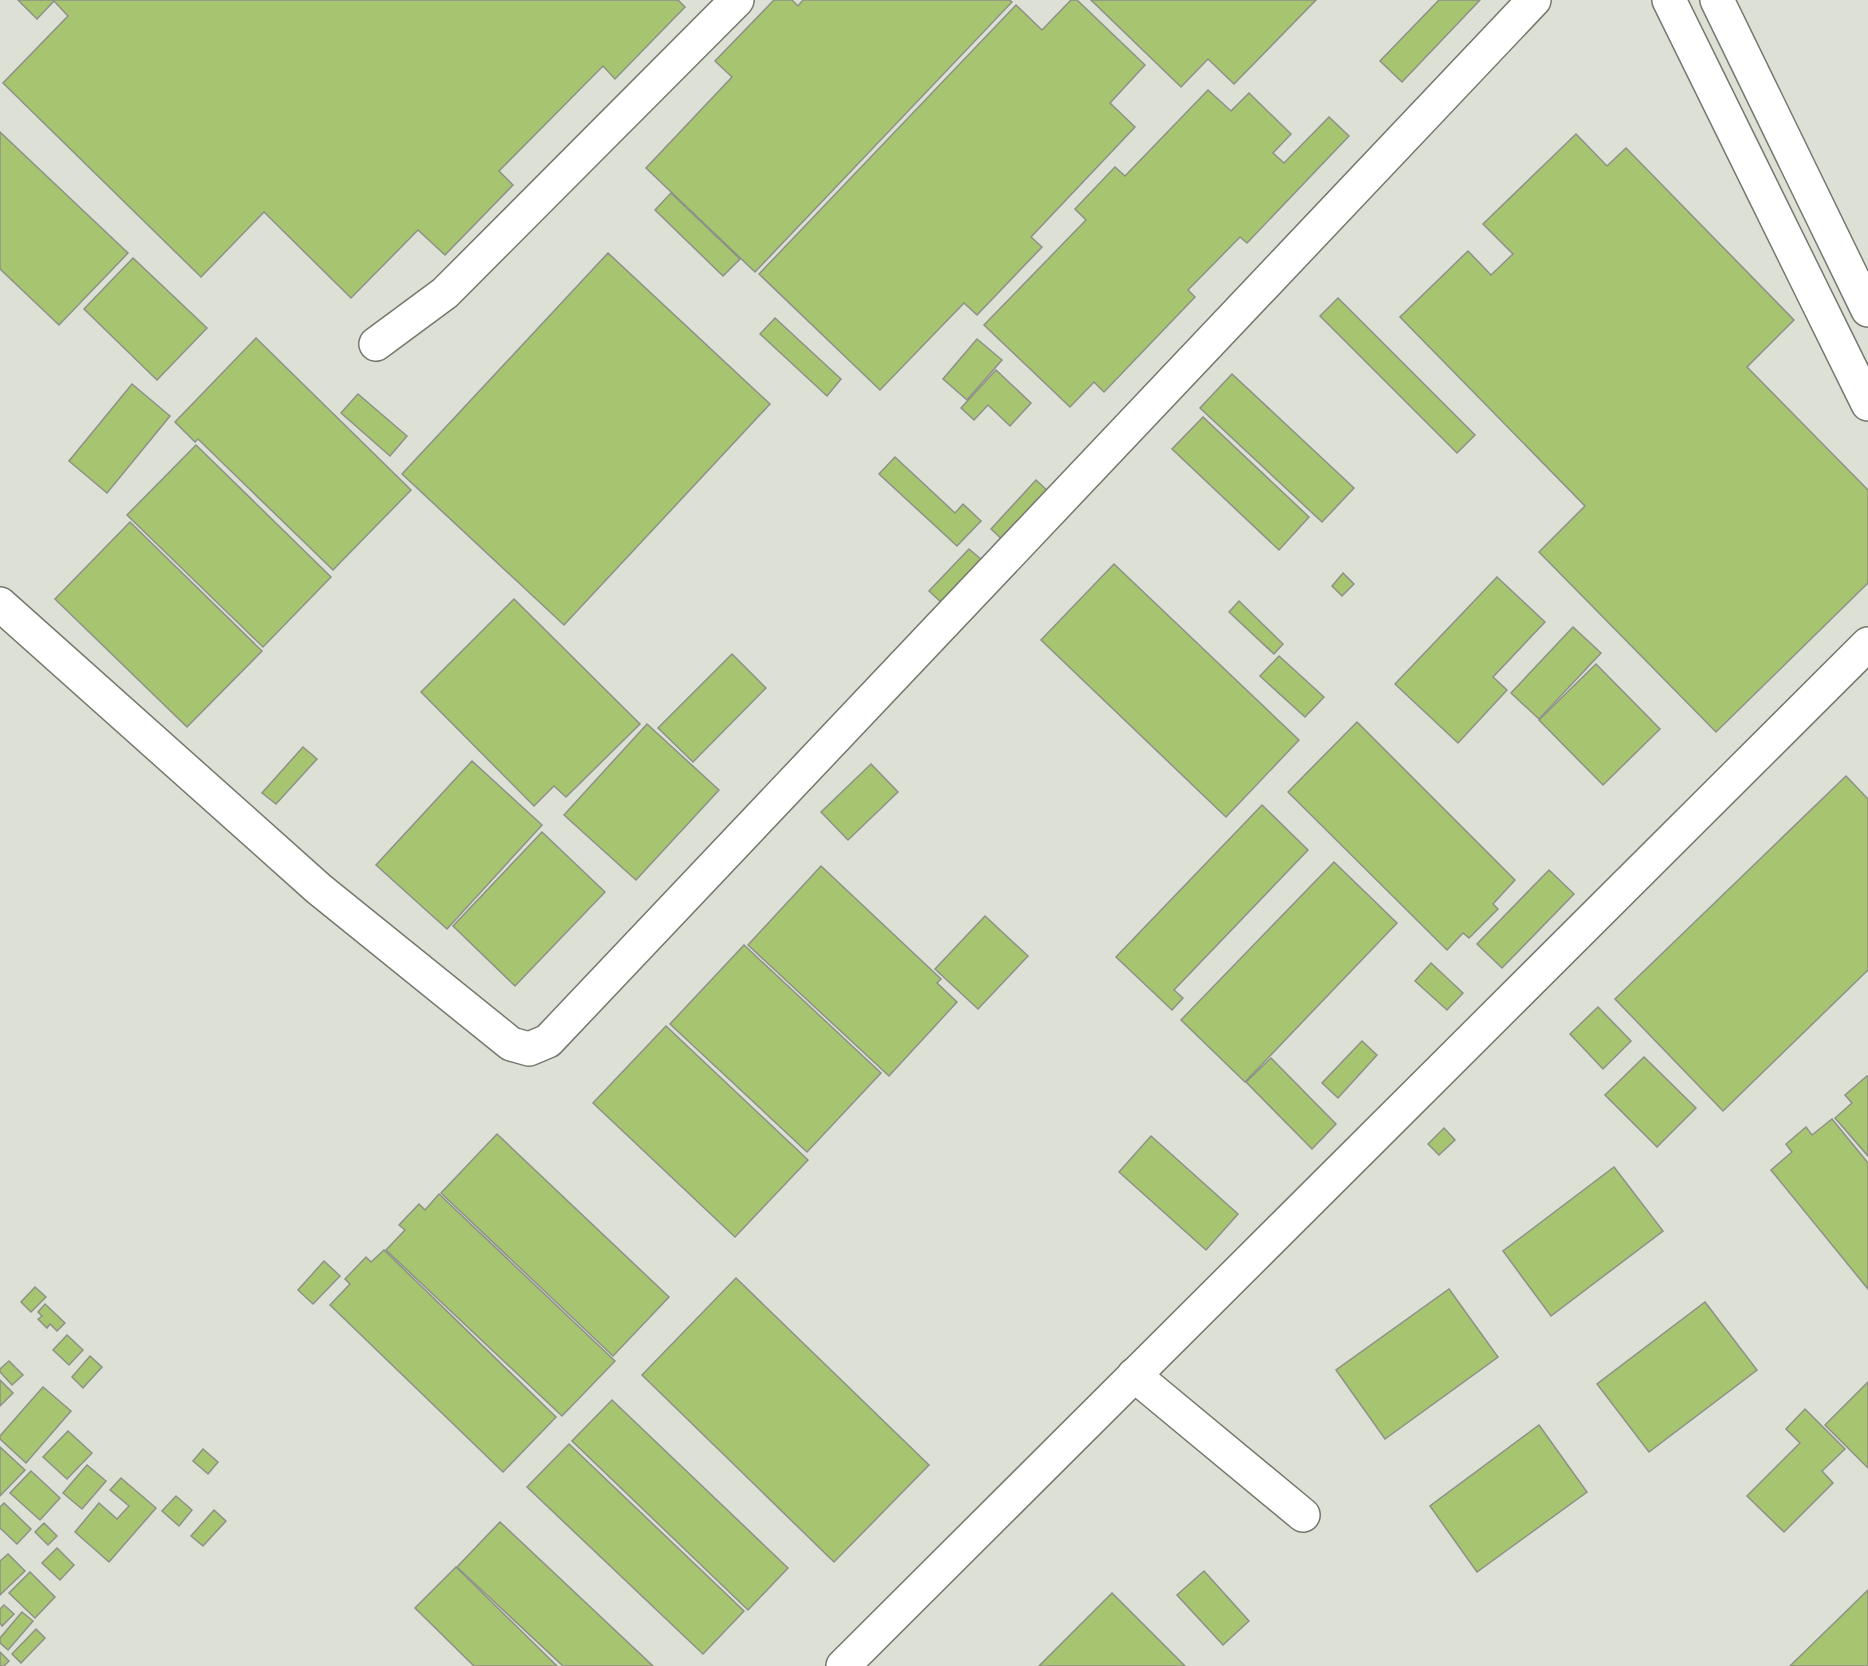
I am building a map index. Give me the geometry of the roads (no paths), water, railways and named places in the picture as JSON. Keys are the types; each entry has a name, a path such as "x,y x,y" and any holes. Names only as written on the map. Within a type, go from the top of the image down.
{"street":[{"path":"376,344 445,292 737,0"},
{"path":"0,604 319,889 511,1044 529,1049 548,1041 1534,0"},
{"path":"1668,0 1868,404"},
{"path":"1718,0 1868,310"},
{"path":"843,1666 1868,644"},
{"path":"1134,1375 1303,1515"}]}
